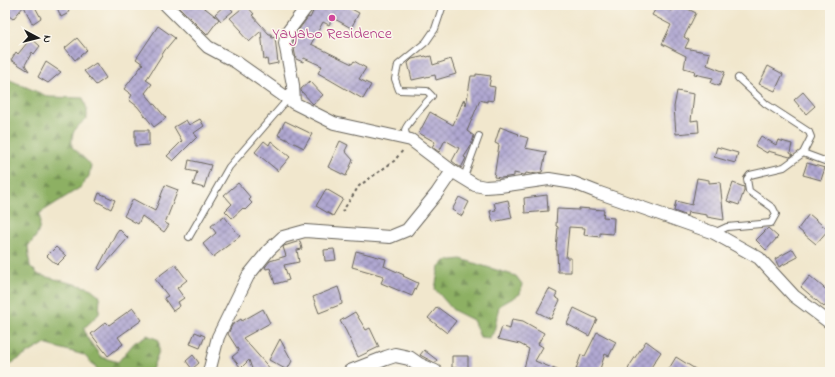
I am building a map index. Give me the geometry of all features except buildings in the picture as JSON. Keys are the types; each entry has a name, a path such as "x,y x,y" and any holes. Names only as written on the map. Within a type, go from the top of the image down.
{"street":[{"path":"166,5 208,47 236,62 291,101 334,122 411,140 452,171 475,185 485,187 500,186 548,179 574,183 714,233 759,258 794,296 830,323"},
{"path":"291,101 293,85 285,44 287,33 308,5"},
{"path":"209,372 218,337 248,276 269,250 283,237 306,231 390,237 407,230 437,193 452,171"},
{"path":"350,372 395,355 409,358 419,365 435,372"}],"lane":[{"path":"411,140 406,136 405,132 407,126 432,96 427,91 399,90 395,79 398,65 426,42 435,29 443,5"},
{"path":"714,233 727,227 771,223 776,214 773,208 749,191 747,179 750,176 784,167 803,153 811,137 809,132 766,104 738,78"},
{"path":"189,237 229,167 291,101"},
{"path":"464,178 479,136"},
{"path":"803,153 830,163"}],"path":[{"path":"342,212 359,186 394,161 411,140"}],"green space":[{"path":"5,76 10,80 49,97 83,98 87,109 87,118 73,133 72,147 91,165 89,176 81,187 40,213 40,224 38,231 35,238 28,246 30,266 39,275 90,288 100,296 99,314 84,328 86,336 101,357 118,362 134,343 147,335 159,340 159,351 151,372 100,372 84,355 44,344 5,366"},
{"path":"461,259 516,276 522,284 520,294 499,306 494,332 489,338 480,337 473,320 453,310 435,289 439,267 445,261"}],"place":[{"name":"Yayabo Residence","path":"332,18"}]}
